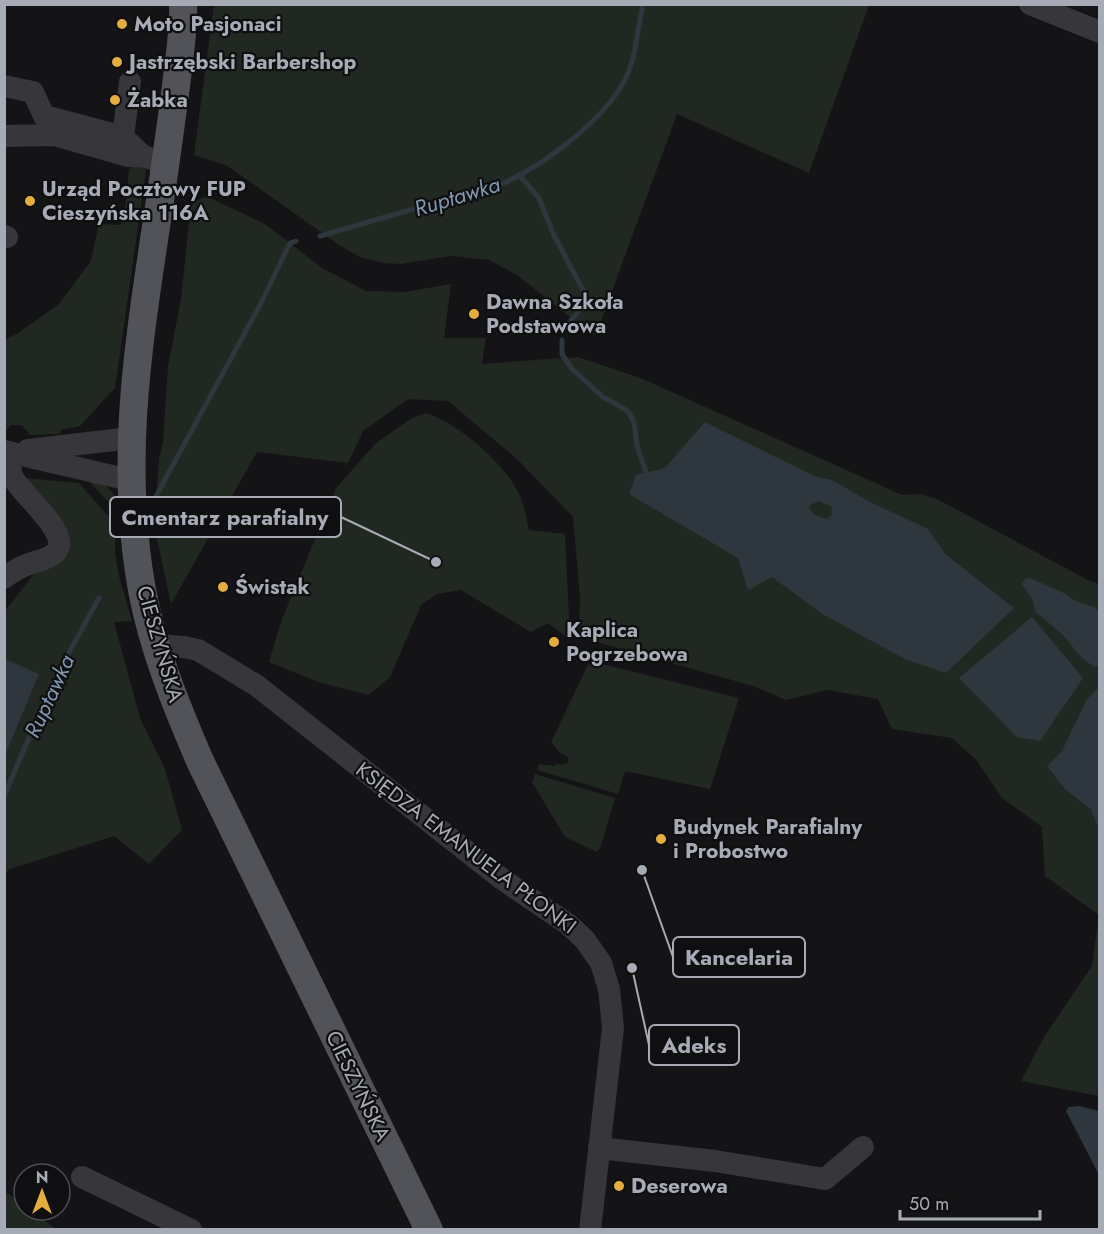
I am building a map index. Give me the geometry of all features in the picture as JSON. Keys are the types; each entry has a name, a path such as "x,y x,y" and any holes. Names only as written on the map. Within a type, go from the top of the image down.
{"main road":[{"name":"CIESZYŃSKA","path":"183,4 181,46 154,160 136,365 131,438 139,567 156,645 176,705 200,761 429,1230"}],"street":[{"path":"1030,4 1100,32"},
{"path":"123,137 130,82"},
{"path":"4,86 33,92 44,116 123,137 154,160"},
{"path":"4,136 54,135 128,156 154,160"},
{"path":"8,452 131,438"},
{"path":"8,452 79,466 122,478 132,478"},
{"path":"4,578 54,553 59,546 59,536 53,526 18,486 10,469 8,452"},
{"name":"KSIĘDZA EMANUELA PŁONKI","path":"156,645 184,646 198,650 256,685 493,872 568,924 585,940 601,963 609,989 613,1028 590,1230"},
{"path":"599,1148 715,1161 825,1179 863,1147"},
{"path":"82,1177 191,1230"}],"shaded area":[{"path":"214,4 869,5 809,173 677,114 596,335 590,333 517,275 489,260 451,256 401,264 383,263 360,257 339,245 228,166 194,155"},
{"path":"134,164 143,166 146,170 115,388 80,426 61,430 60,434 30,435 22,425 11,425 5,432 5,340 59,304 91,261 99,224 120,225 124,220 129,170"},
{"path":"206,196 265,224 322,268 366,291 404,292 451,284 444,338 486,338 482,364 562,358 562,354 569,358 578,357 643,379 902,495 921,494 937,499 1099,584 1099,915 1045,876 1042,827 1002,798 977,761 952,738 892,729 878,699 827,690 786,700 753,686 579,637 580,597 573,517 517,459 448,401 408,399 363,431 348,463 257,452 171,604 156,534 159,458 163,443 168,367 181,299 191,204"},
{"path":"426,413 439,418 466,435 503,470 521,498 529,530 565,534 570,640 548,623 531,632 461,590 437,594 421,605 390,677 369,695 318,682 269,662 281,622 336,488 376,443 412,418"},
{"path":"705,422 814,476 832,480 872,503 928,529 945,554 1014,608 946,673 905,659 824,615 772,577 748,590 738,558 629,494 636,475 665,468","holes":["819,501 832,507 831,516 826,519 815,515 809,508 810,505"]},
{"path":"25,478 79,483 115,524 115,553 119,576 132,621 114,622 140,718 165,769 182,830 149,864 114,836 10,869 5,873 5,611 34,574 68,553 68,544"},
{"path":"86,478 101,482 111,491 118,502 122,517"},
{"path":"1030,578 1062,592 1075,601 1094,607 1099,612 1099,665 1094,667 1081,657 1063,635 1036,612 1032,599 1022,584 1025,579"},
{"path":"1032,617 1083,678 1040,741 1017,737 959,678"},
{"path":"4,659 39,674 5,755"},
{"path":"590,661 739,698 710,789 625,771 618,794 537,770 539,764 555,766 556,763 562,765 568,763 568,757 559,752 551,742"},
{"path":"1099,687 1099,829 1091,809 1066,790 1047,766 1062,751 1087,699"},
{"path":"535,774 615,798 601,846 597,852 565,837 532,782"},
{"path":"1099,915 1099,1096 1021,1081 1044,1037 1092,966"},
{"path":"1079,1106 1099,1111 1099,1175 1066,1111 1069,1107"},
{"path":"4,1191 12,1197 12,1222 46,1222 56,1229 5,1229"}],"waterway":[{"name":"Ruptawka","path":"320,236 504,183 559,150 610,103 622,85 630,68 643,4"},
{"path":"520,176 539,198 553,233 588,300 568,324"},
{"name":"Ruptawka","path":"155,498 260,305 290,243 296,241"},
{"path":"562,340 562,354 572,369 603,397 628,411 634,422 637,446 646,472"},
{"name":"Ruptawka","path":"4,796 54,680 99,598"}],"place":[{"name":"Moto Pasjonaci","path":"122,24"},
{"name":"Jastrzębski Barbershop","path":"117,62"},
{"name":"Żabka","path":"115,100"},
{"name":"Urząd Pocztowy FUP Cieszyńska 116A","path":"30,201"},
{"name":"Dawna Szkoła Podstawowa","path":"474,314"},
{"name":"Cmentarz parafialny","path":"436,562"},
{"name":"Świstak","path":"223,587"},
{"name":"Kaplica Pogrzebowa","path":"554,642"},
{"name":"Budynek Parafialny i Probostwo","path":"661,839"},
{"name":"Kancelaria","path":"642,870"},
{"name":"Adeks","path":"632,968"},
{"name":"Deserowa","path":"619,1186"}]}
